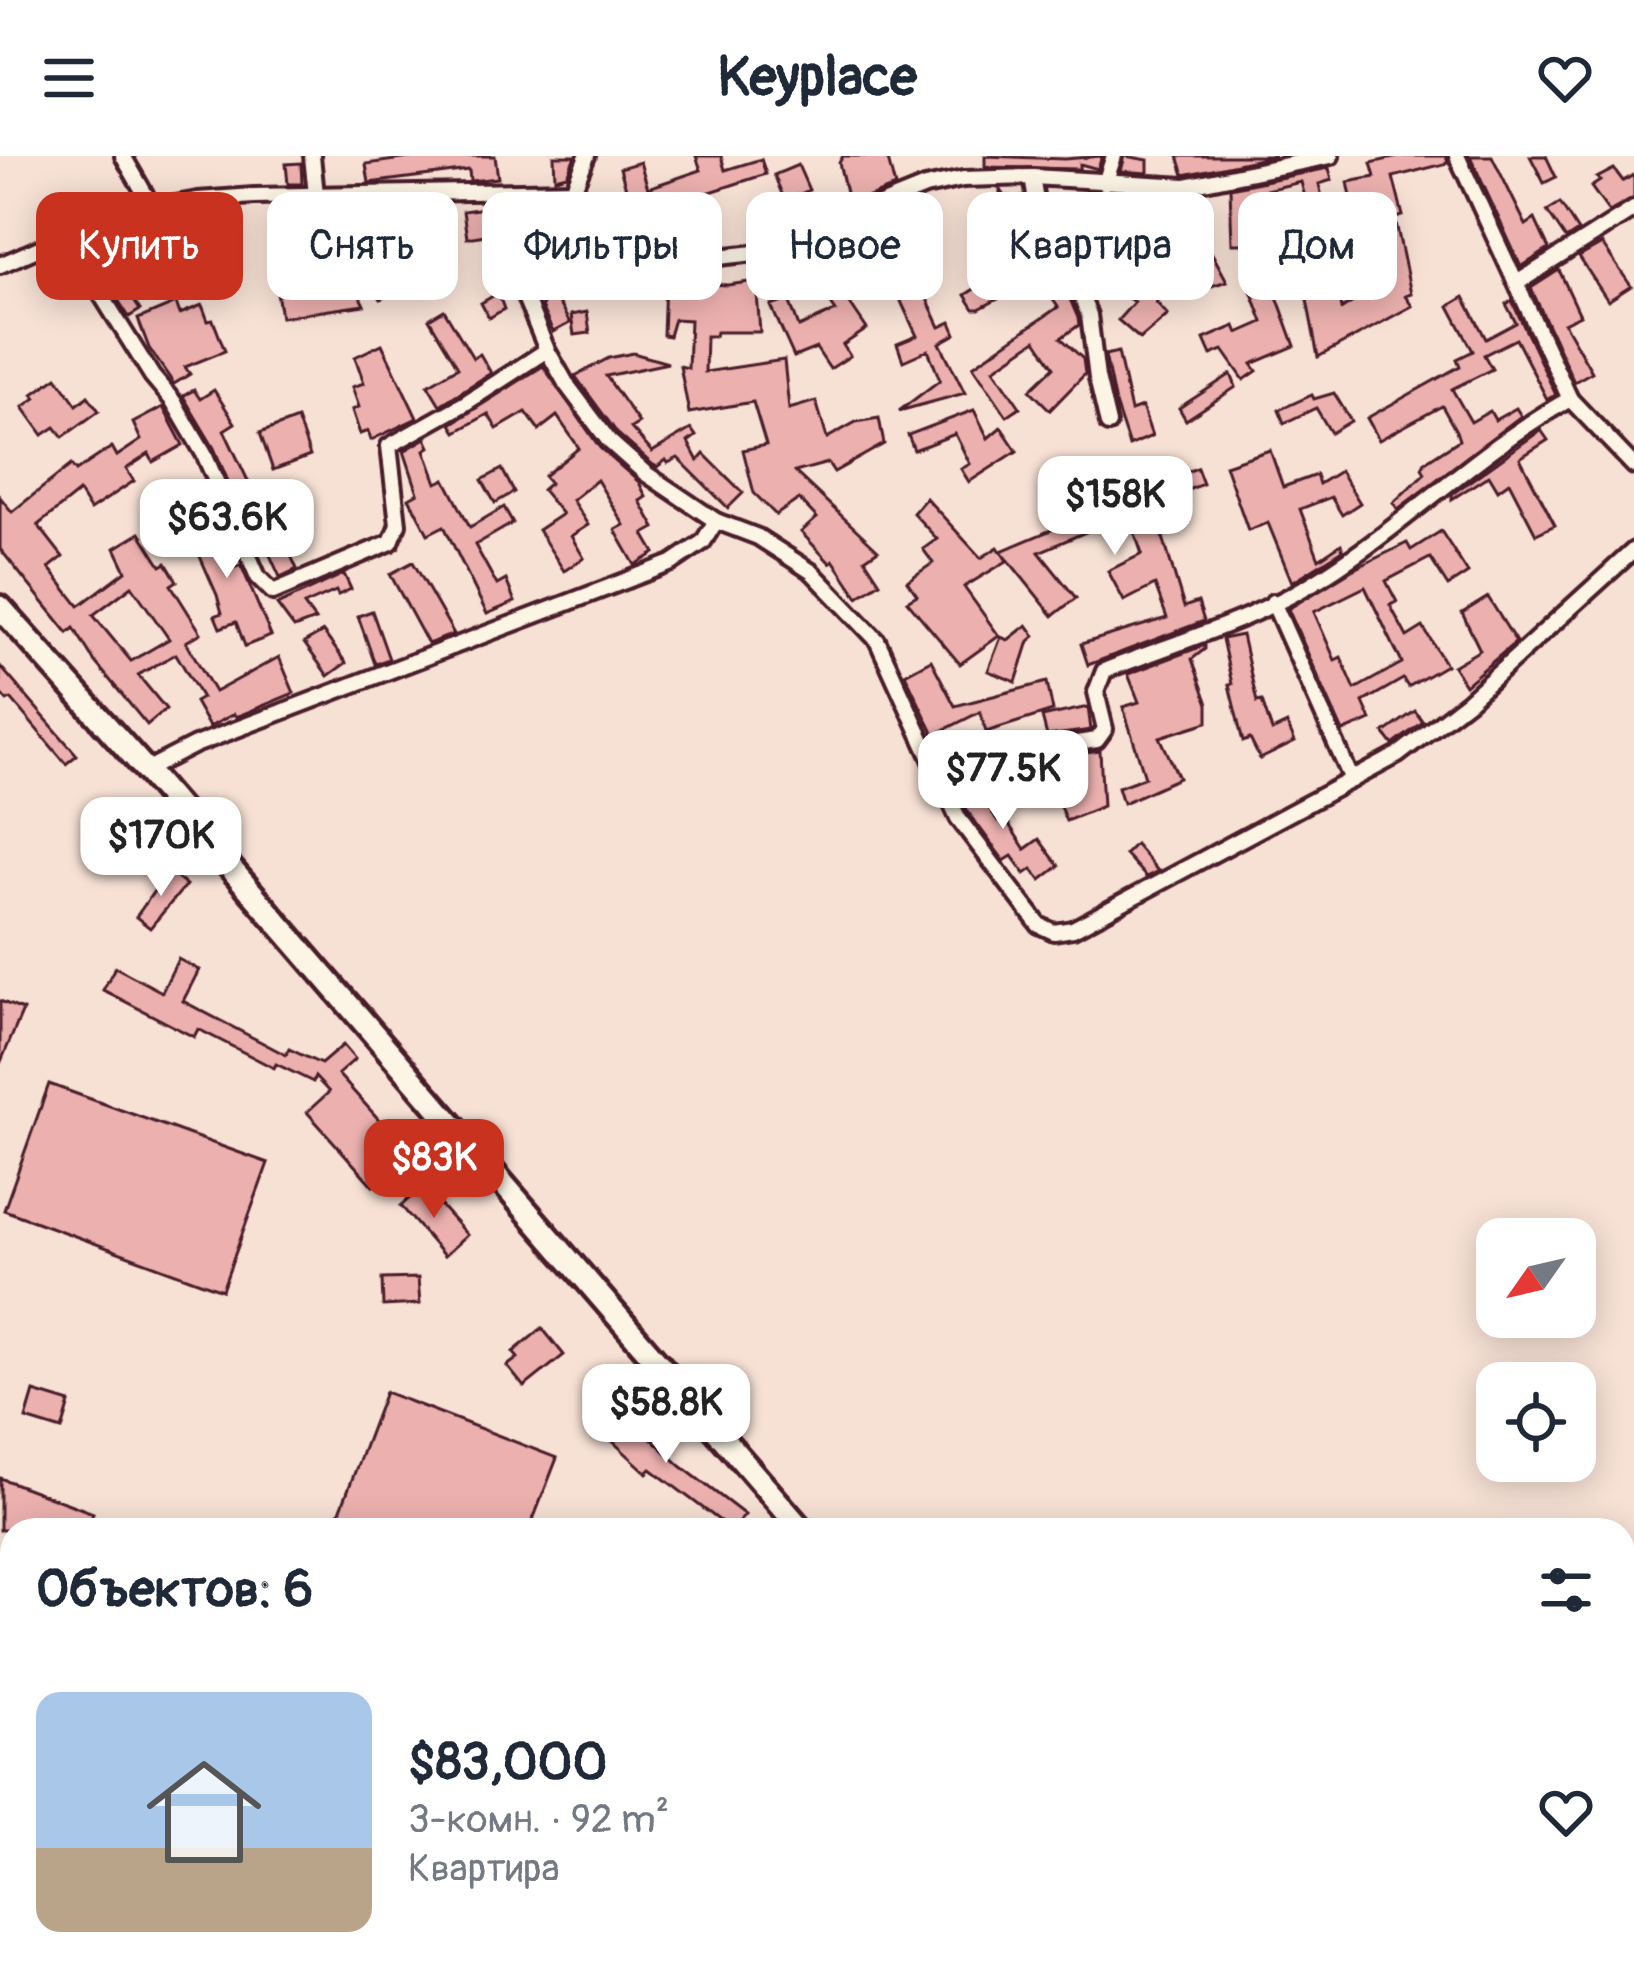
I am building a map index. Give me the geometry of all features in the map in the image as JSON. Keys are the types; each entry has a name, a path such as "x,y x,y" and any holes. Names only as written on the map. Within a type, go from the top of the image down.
{"main road":[{"path":"0,607 792,1518"}],"street":[{"path":"123,156 144,192"},
{"path":"312,156 316,192"},
{"path":"458,192 573,190 587,156"},
{"path":"1105,183 1114,156"},
{"path":"722,257 764,252 925,187 963,178 1185,186 1326,156"},
{"path":"1457,156 1570,399 1634,466"},
{"path":"1032,177 1042,237 1076,284 1089,315 1108,424"},
{"path":"1517,284 1634,209"},
{"path":"0,265 36,249"},
{"path":"104,300 152,376 173,400 218,484 258,577 273,592 391,542 398,524 388,446 547,350"},
{"path":"526,300 567,385 609,441 645,473 716,521 758,537 812,572 877,640 958,818 1039,925 1054,932 1072,928 1144,892 1398,755 1468,701 1634,550"},
{"path":"935,767 1097,740 1105,729 1096,692 1104,670 1318,581 1452,478 1570,399"},
{"path":"146,770 194,745 672,562 703,542 716,521"},
{"path":"1273,602 1352,780"}],"building":[{"path":"424,156 495,156 498,178 470,181 469,170 369,183 366,164"},
{"path":"554,156 575,156 567,175 555,178"},
{"path":"696,156 721,156 725,170 761,159 766,174 710,192 627,192 620,168 640,162 648,188 701,170"},
{"path":"843,156 887,156 895,187 882,192 846,192 839,163"},
{"path":"985,156 1102,156 1098,169 1080,164 1080,169 985,167"},
{"path":"1125,156 1148,160 1148,173 1121,171"},
{"path":"1178,156 1275,156 1184,175"},
{"path":"1402,156 1446,156 1448,163 1393,177 1397,192 1350,192 1348,182 1375,177 1371,163"},
{"path":"1470,156 1492,156 1526,225 1535,219 1549,249 1521,267"},
{"path":"1530,156 1546,156 1556,177 1544,183"},
{"path":"301,163 302,184 288,184 286,164"},
{"path":"798,165 809,190 781,192 774,175"},
{"path":"1329,168 1332,180 1319,184 1321,192 1304,192 1301,182 1238,192 1238,244 1232,244 1230,188"},
{"path":"1614,169 1623,181 1634,175 1634,198 1609,212 1591,187"},
{"path":"1560,203 1578,231 1566,239 1547,211"},
{"path":"482,208 482,236 467,238 463,211"},
{"path":"1397,228 1411,294 1405,296 1412,306 1318,357 1307,300 1340,300 1342,309 1356,300 1397,300"},
{"path":"1602,244 1631,286 1608,301 1579,257"},
{"path":"1214,257 1227,281 1214,285"},
{"path":"1559,270 1580,315 1564,323 1592,372 1574,382 1531,288"},
{"path":"746,282 746,300 757,300 760,332 706,336 705,372 784,360 789,409 816,401 827,438 856,422 879,418 884,444 834,472 828,463 795,472 878,550 865,559 880,582 858,597 833,560 830,563 801,532 817,518 799,499 776,515 754,493 743,450 766,445 753,402 689,413 680,366 688,368 690,320 674,319 669,336 663,335 664,300 722,300 722,285"},
{"path":"1464,297 1486,339 1516,323 1506,304 1512,301 1556,395 1547,399 1516,339 1484,355 1492,369 1452,389 1471,422 1490,411 1495,420 1516,408 1521,416 1398,509 1393,503 1425,473 1425,462 1459,440 1456,431 1442,406 1379,440 1367,418 1460,366 1457,359 1473,351 1449,306"},
{"path":"118,300 133,300 140,310 129,317"},
{"path":"278,300 362,300 364,305 281,317"},
{"path":"501,300 504,309 489,318 481,303"},
{"path":"547,300 557,300 570,323 553,332 541,307"},
{"path":"789,300 799,327 836,311 828,300 847,300 867,329 843,345 850,356 830,369 816,348 794,357 771,306"},
{"path":"900,300 927,300 940,327 951,322 956,334 940,343 965,393 899,411 940,380 928,350 903,361 897,344 917,336"},
{"path":"968,300 996,300 979,309"},
{"path":"1053,300 1070,300 1078,318 1079,325 1061,338 1083,359 1085,374 1050,410 1030,390 1054,367 1036,340 994,369 1020,407 1007,416 973,366 1058,307"},
{"path":"1158,300 1168,315 1140,339 1118,320 1134,302"},
{"path":"1255,300 1278,300 1295,346 1252,364 1257,371 1244,380 1223,350 1211,355 1204,339 1235,326 1238,333 1263,322"},
{"path":"176,303 180,314 202,305 225,351 185,367 190,374 174,384 149,348 138,319"},
{"path":"444,310 473,358 480,354 491,373 440,405 428,385 458,367 429,319"},
{"path":"587,312 590,333 574,335 571,315"},
{"path":"382,344 417,418 371,440 368,431 360,434 352,410 359,407 352,387 364,383 355,357"},
{"path":"1118,352 1131,411 1142,407 1152,436 1129,446 1105,355"},
{"path":"633,353 668,363 606,376 639,423 631,428 652,452 691,429 696,436 688,442 698,461 704,454 743,493 728,508 678,458 657,467 652,464 617,433 575,376 609,358"},
{"path":"543,366 600,448 639,482 646,497 640,501 655,528 644,534 655,553 635,565 615,530 624,525 597,480 572,500 588,525 571,536 584,558 564,571 538,530 562,514 542,490 550,483 544,476 579,448 557,416 539,430 526,412 497,429 488,414 456,432 451,424"},
{"path":"1231,374 1236,387 1186,420 1179,408"},
{"path":"57,377 77,405 88,396 99,411 63,437 55,427 43,435 23,407"},
{"path":"194,390 200,399 214,390 235,423 224,430 250,485 233,493 214,448 183,396"},
{"path":"1334,393 1351,421 1331,433 1316,408 1284,423 1279,410 1312,395 1314,399"},
{"path":"163,407 183,445 153,462 149,454 126,469 134,481 90,510 79,492 38,525 63,557 49,568 79,606 126,571 115,548 140,533 177,581 171,585 201,633 186,642 215,692 279,657 294,693 209,727 195,702 202,698 176,654 138,675 166,709 147,725 95,662 74,628 68,633 0,549 0,497 12,512 71,465 76,471 112,447 117,456 141,440 133,423","holes":["132,586 169,639 131,661 93,615"]},
{"path":"974,410 988,438 1001,427 1017,451 969,482 961,469 970,464 955,434 914,450 908,435"},
{"path":"297,419 310,456 273,470 260,433"},
{"path":"1541,430 1548,440 1520,458 1555,525 1536,534 1509,482 1498,490 1489,475 1452,499 1452,494"},
{"path":"426,438 430,447 425,450 437,483 445,479 470,527 504,507 513,523 475,545 497,585 506,580 515,602 487,614 444,526 428,534 409,498 418,493 404,451"},
{"path":"1270,450 1283,487 1316,475 1319,484 1340,471 1360,503 1342,515 1331,497 1300,509 1319,559 1341,544 1343,550 1292,582 1268,523 1248,530 1225,465"},
{"path":"1197,468 1203,484 1153,504 1184,607 1198,602 1204,621 1088,665 1081,644 1167,618 1155,585 1124,601 1108,571 1142,554 1130,520 1106,529 1104,524 1039,552 1076,598 1053,616 1001,551 1080,518 1067,487 1105,471 1117,498"},
{"path":"502,469 514,492 495,503 482,480"},
{"path":"926,498 981,558 998,547 1007,561 964,587 999,636 960,664 907,601 917,595 907,581 933,563 923,549 937,539 913,513"},
{"path":"209,509 233,568 241,565 271,636 245,646 236,622 220,628 215,616 222,613 217,595 184,520"},
{"path":"1441,531 1468,573 1448,586 1430,558 1386,581 1397,602 1390,605 1407,637 1423,627 1446,665 1408,687 1403,679 1363,702 1371,720 1343,732 1288,609 1407,543 1411,550","holes":["1365,587 1402,663 1355,689 1341,657 1335,660 1314,612"]},
{"path":"281,534 297,569 280,577 264,542"},
{"path":"413,562 454,634 428,644 390,574"},
{"path":"344,574 351,589 304,605 315,620 294,628 277,605"},
{"path":"1488,597 1516,642 1465,685 1453,666 1480,650 1462,613"},
{"path":"372,611 389,659 375,664 358,616"},
{"path":"1027,625 1035,636 1029,641 1016,682 988,671 1001,637 1008,640"},
{"path":"323,632 346,663 328,676 304,643"},
{"path":"1242,635 1257,702 1262,701 1272,731 1287,724 1295,742 1260,759 1250,739 1243,742 1222,639"},
{"path":"1205,645 1192,659 1208,704 1208,722 1160,737 1179,778 1123,803 1118,787 1145,777 1123,707 1139,702 1128,674"},
{"path":"931,660 955,706 1047,682 1053,711 986,732 980,712 934,735 905,674"},
{"path":"0,666 77,755 66,764 11,699 7,701 0,693"},
{"path":"1088,707 1091,730 1047,736 1042,717"},
{"path":"1415,711 1423,722 1393,745 1384,733"},
{"path":"1100,751 1103,806 1066,821 1054,792 1039,797 1032,779 1025,782 1018,763"},
{"path":"967,771 997,821 1004,817 1025,849 1039,839 1059,866 1041,880 1032,869 1025,874 1012,856 1004,861 968,812 952,778"},
{"path":"1135,844 1158,871 1146,877 1125,854"},
{"path":"168,871 186,885 150,928 136,917"},
{"path":"178,959 199,970 183,1001 286,1055 289,1049 321,1064 343,1045 355,1059 338,1074 409,1153 373,1186 307,1112 329,1092 315,1077 313,1082 276,1064 274,1068 198,1029 194,1037 103,990 115,967 162,992"},
{"path":"0,1001 23,1010 0,1064"},
{"path":"49,1084 268,1163 222,1290 4,1210"},
{"path":"423,1186 467,1235 444,1256 401,1206"},
{"path":"418,1278 420,1304 383,1306 382,1279"},
{"path":"542,1328 564,1355 524,1387 507,1366 518,1358 513,1352"},
{"path":"34,1392 70,1403 62,1430 26,1419"},
{"path":"385,1392 557,1458 534,1518 338,1518"},
{"path":"617,1406 681,1466 745,1515 716,1518 651,1469 647,1473 597,1427"},
{"path":"0,1478 93,1513 91,1518 0,1518"}]}
